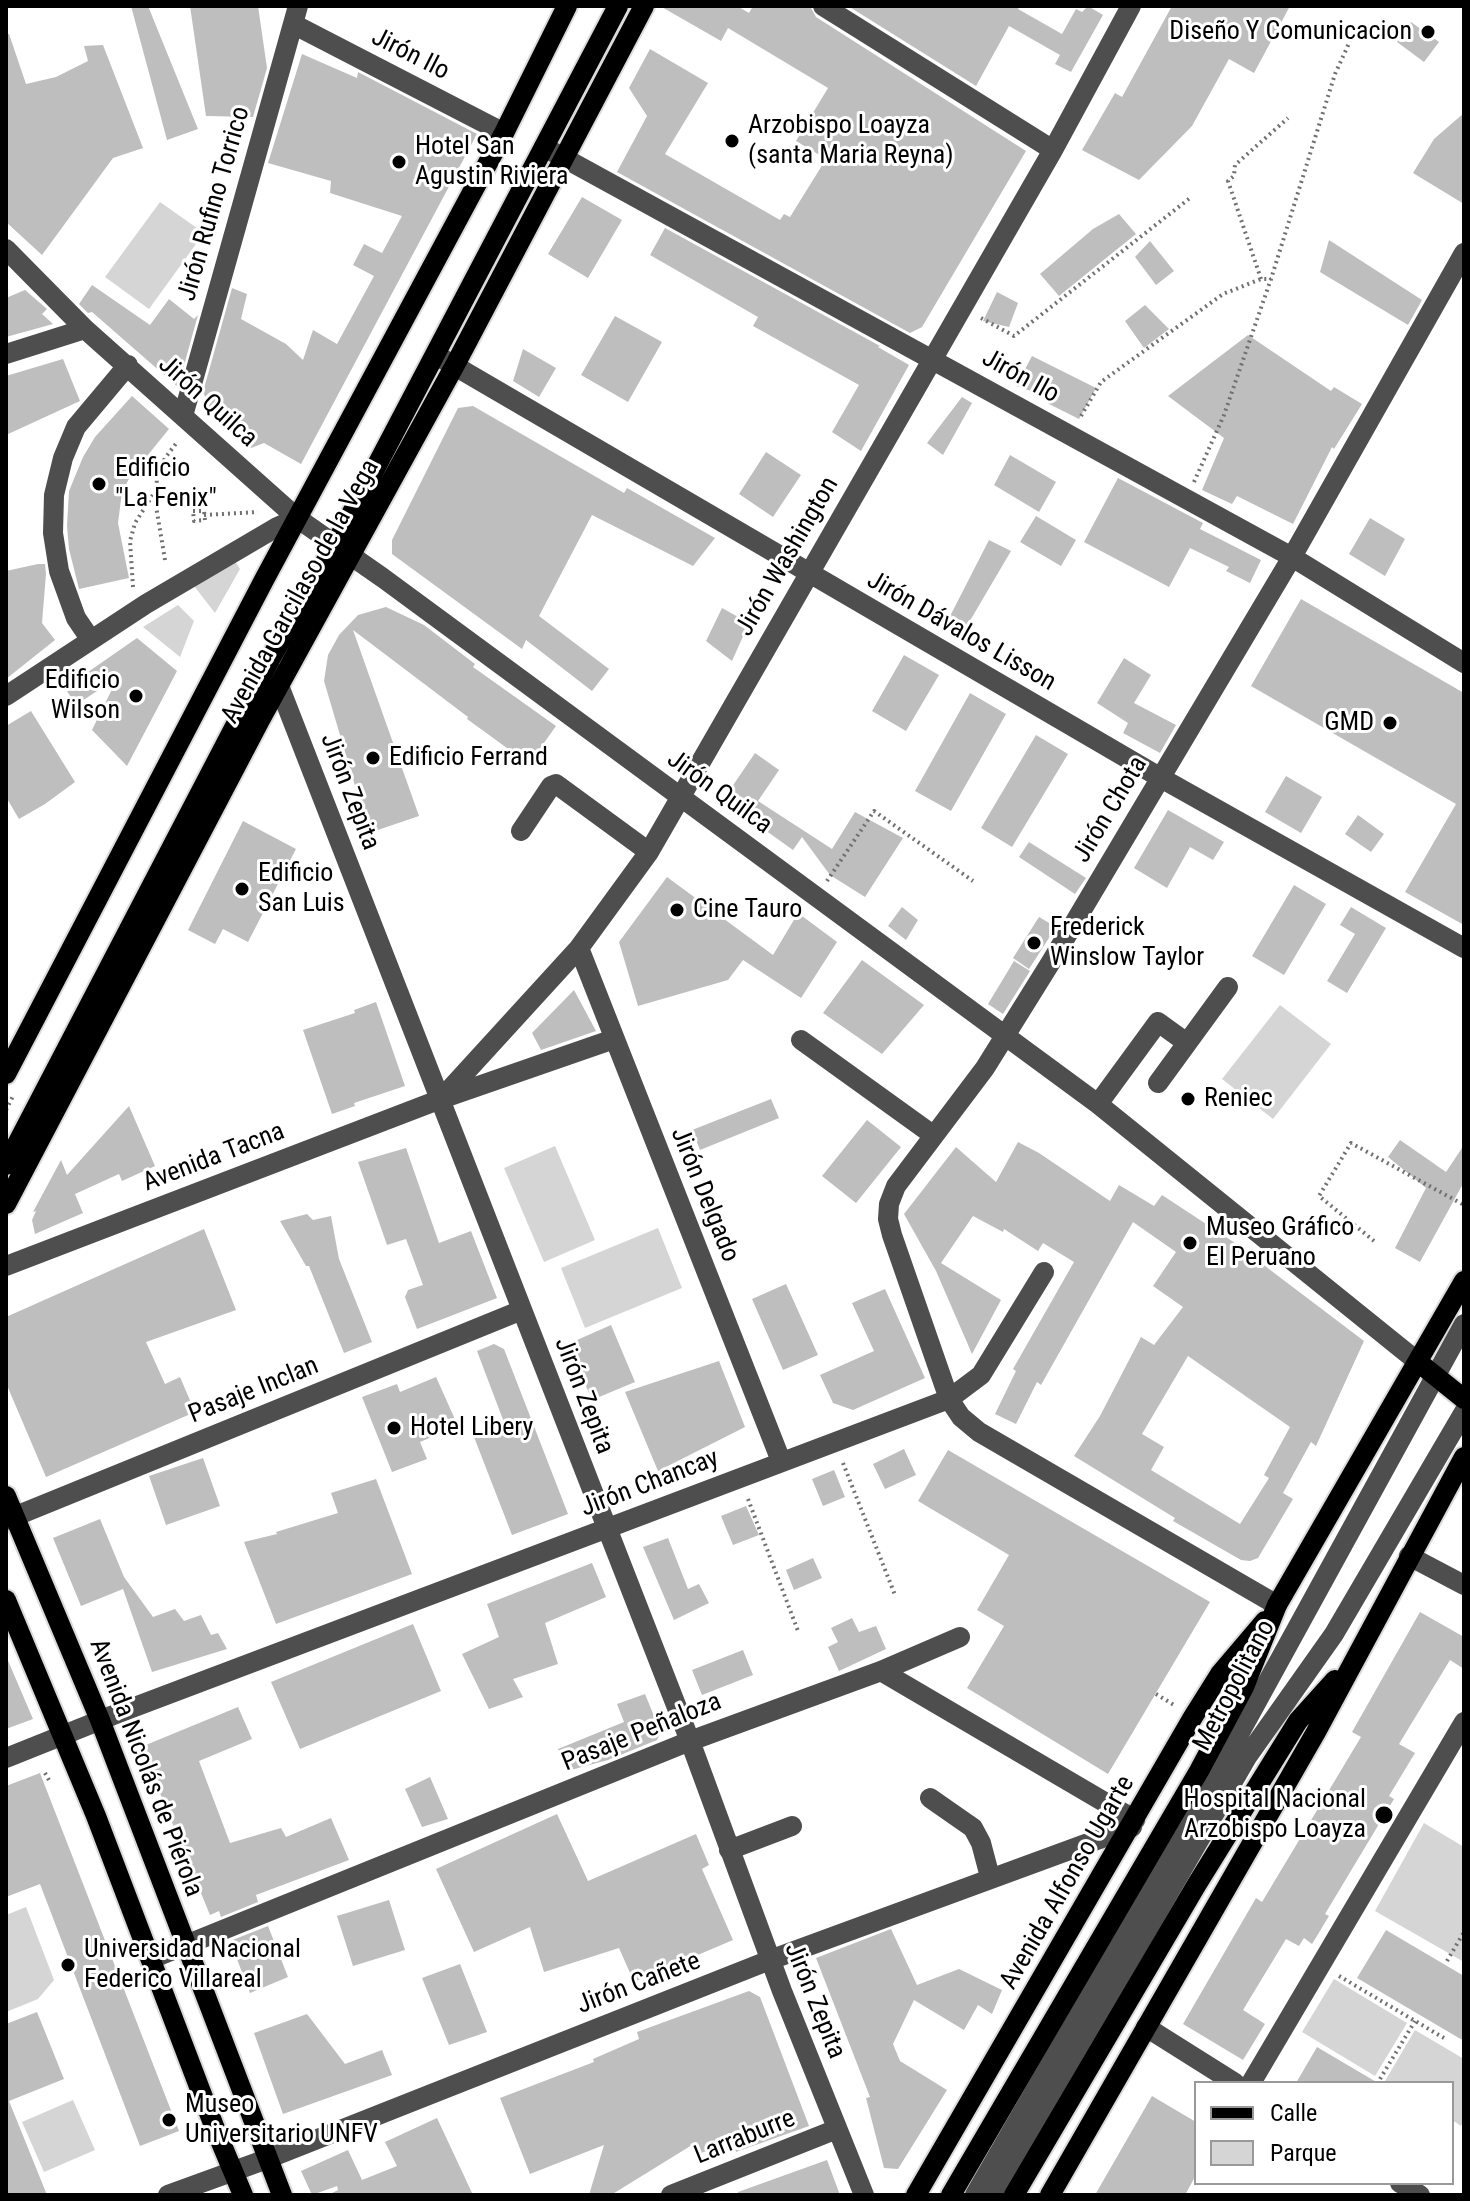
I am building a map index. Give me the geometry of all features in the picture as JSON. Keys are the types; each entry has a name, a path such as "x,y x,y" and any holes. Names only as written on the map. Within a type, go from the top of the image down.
{"main road":[{"name":"Avenida Garcilaso de la Vega","path":"6,1074 297,518 504,133 567,6"},
{"name":"Avenida Garcilaso de la Vega","path":"6,1204 279,685 436,355 618,6"},
{"name":"Avenida Garcilaso de la Vega","path":"6,1165 269,662 343,550 455,365 644,6"},
{"name":"Avenida Alfonso Ugarte","path":"951,2195 1199,1771 1244,1687 1277,1605 1464,1281"},
{"path":"1418,1362 1464,1399"},
{"path":"1050,2195 1316,1732 1464,1457"},
{"name":"Avenida Nicolás de Piérola","path":"6,1496 10,1518 100,1720 282,2195"},
{"path":"6,1600 96,1816 243,2195"},
{"name":"Avenida Alfonso Ugarte","path":"916,2195 1220,1674 1277,1605"},
{"path":"1014,2195 1189,1897 1298,1721 1357,1655"}],"street":[{"path":"823,6 1053,150"},
{"name":"Jirón Washington","path":"441,1099 579,948 649,852 1053,150 1131,6"},
{"name":"Jirón Ilo","path":"295,15 504,133"},
{"name":"Jirón Rufino Torrico","path":"188,420 295,15"},
{"name":"Jirón Ilo","path":"544,147 1292,557 1464,663"},
{"name":"Jirón Quilca","path":"6,249 85,329 297,518 1098,1104 1418,1362"},
{"name":"Jirón Chota","path":"949,1399 888,1219 889,1204 896,1186 985,1068 1006,1035 1292,557 1464,253"},
{"path":"6,354 85,329"},
{"name":"Jirón Dávalos Lisson","path":"436,355 1161,778 1464,948"},
{"path":"91,640 76,618 59,571 53,533 54,495 63,458 76,427 128,365"},
{"path":"6,696 146,604 297,518"},
{"name":"Jirón Zepita","path":"269,662 690,1741 770,1960 864,2195"},
{"path":"521,831 551,786 556,784 649,852"},
{"name":"Jirón Delgado","path":"579,948 781,1461"},
{"path":"1158,1083 1228,987"},
{"path":"1098,1104 1158,1022 1187,1043"},
{"name":"Avenida Tacna","path":"6,1266 441,1099 614,1039"},
{"path":"801,1040 933,1135"},
{"name":"Jirón Chancay","path":"6,1758 949,1399 981,1375 1044,1272"},
{"name":"Pasaje Inclan","path":"10,1518 522,1310"},
{"name":"Metropolitano","path":"975,2195 1210,1787 1464,1324"},
{"path":"949,1399 961,1417 979,1432 1277,1605"},
{"name":"Metropolitano","path":"994,2195 1247,1757 1334,1634 1464,1412"},
{"path":"1409,1556 1464,1585"},
{"name":"Pasaje Peñaloza","path":"151,1959 690,1741 881,1671 960,1637"},
{"path":"881,1671 1134,1824"},
{"path":"1252,2081 1464,1722"},
{"path":"930,1798 973,1828 981,1843 990,1877"},
{"name":"Jirón Cañete","path":"168,2195 267,2159 770,1960 1134,1824"},
{"path":"729,1850 792,1826"},
{"path":"1146,2027 1232,2081"},
{"name":"Larraburre","path":"671,2195 837,2129"}],"path":[{"path":"1187,499 1224,415 1271,279 1335,74 1351,39"},
{"path":"1261,279 1228,181 1234,176 1235,165 1288,118"},
{"path":"962,307 1014,336 1190,198"},
{"path":"1070,434 1101,382 1223,294 1261,279 1271,279"},
{"path":"165,560 159,532 157,476 188,420"},
{"path":"133,594 130,541 135,523 157,488"},
{"path":"259,504 262,511"},
{"path":"204,515 262,511"},
{"path":"257,519 262,511"},
{"path":"816,896 874,811 973,881"},
{"path":"1374,1241 1319,1196 1351,1143 1464,1205"},
{"path":"835,1441 895,1595"},
{"path":"740,1477 798,1631"},
{"path":"45,1773 50,1782"},
{"path":"1447,1961 1464,1932"},
{"path":"1320,1964 1444,2038"},
{"path":"1380,2079 1415,2021"}],"green space":[{"path":"160,202 204,233 149,309 105,277"},
{"path":"235,561 240,569 215,613 194,586"},
{"path":"178,605 194,621 180,657 143,627"},
{"path":"1280,1005 1331,1044 1273,1119 1222,1079"},
{"path":"555,1146 595,1240 544,1262 504,1168"},
{"path":"658,1228 682,1288 585,1328 561,1268"},
{"path":"1424,1823 1464,1847 1464,1962 1375,1911"},
{"path":"26,1907 54,1980 38,1999 6,2012 6,1915"},
{"path":"1334,1979 1407,2023 1375,2076 1302,2032"},
{"path":"1415,2030 1464,2059 1464,2120 1461,2126 1454,2121 1454,2081 1385,2081"},
{"path":"73,2100 95,2150 44,2172 22,2122"}],"building":[{"path":"131,6 148,6 198,129 167,140"},
{"path":"190,6 258,6 267,68 253,117 206,116"},
{"path":"660,6 737,6 749,13 753,6 810,6 816,17 1026,151 922,327 910,333 617,172 647,116 629,88 650,49 708,83 665,154 780,220 784,214 790,217 826,159 796,141 828,88 728,28 721,41"},
{"path":"848,6 1020,6 1018,9 1062,34 1076,9 1082,12 1088,6 1103,15 1071,72 1055,64 1060,55 1009,26 976,86"},
{"path":"1172,6 1290,6 1254,73 1229,59 1192,126 1139,180 1082,150 1115,93 1122,97"},
{"path":"1411,22 1439,42 1424,62 1397,42"},
{"path":"6,34 9,34 26,84 56,77 88,61 84,46 103,45 143,148 113,158 42,255 6,222"},
{"path":"302,54 357,78 358,72 477,134 301,464 264,443 251,448 213,415 203,392 232,288 247,294 241,319 286,344 303,360 313,330 337,344 374,276 353,265 364,244 382,253 402,216 330,193 331,181 268,163"},
{"path":"1464,113 1464,204 1413,173 1434,139"},
{"path":"582,197 622,220 588,278 548,254"},
{"path":"1119,214 1136,234 1059,296 1040,274 1093,229"},
{"path":"665,228 909,365 861,451 832,432 859,385 753,326 758,317 650,255"},
{"path":"1329,240 1422,300 1408,325 1320,272"},
{"path":"1150,241 1174,271 1156,285 1135,257"},
{"path":"92,285 150,325 169,299 194,319 198,315 178,387 79,304"},
{"path":"25,290 47,309 42,314 53,324 6,337 6,298"},
{"path":"997,292 1018,303 1009,327 983,321"},
{"path":"1145,305 1169,329 1144,348 1125,321"},
{"path":"615,316 662,342 628,402 581,375"},
{"path":"1248,335 1331,391 1334,387 1362,404 1334,449 1332,447 1293,524 1237,496 1232,504 1202,490 1224,438 1168,396"},
{"path":"523,349 556,368 539,397 513,381"},
{"path":"1032,356 1096,388 1079,419 1049,404 1052,398 1016,386"},
{"path":"63,359 80,401 6,435 6,376"},
{"name":"Edificio \"La Fenix\"","path":"132,396 169,429 130,477 122,492 118,523 129,578 79,589 69,549 69,491 95,437"},
{"path":"962,397 972,403 943,455 927,443"},
{"path":"473,406 624,493 627,488 715,538 693,566 592,515 539,616 609,669 592,691 526,640 522,649 392,554 392,540 458,408"},
{"path":"766,452 801,475 773,517 739,494"},
{"path":"1010,455 1056,482 1039,512 994,485"},
{"path":"1118,478 1203,523 1200,529 1261,560 1250,583 1226,571 1229,567 1190,548 1169,587 1084,542"},
{"path":"1036,516 1076,540 1061,566 1020,542"},
{"path":"1370,518 1405,539 1385,576 1349,554"},
{"path":"989,540 1011,551 961,636 946,624"},
{"path":"45,564 46,574 42,623 55,640 6,679 6,571"},
{"name":"GMD","path":"1301,599 1464,693 1464,925 1405,892 1456,804 1251,686"},
{"name":"Edificio Ferrand","path":"386,607 424,625 475,664 473,667 556,726 529,764 353,630 419,816 369,833 324,681 328,655 339,635 358,615"},
{"path":"722,608 749,623 732,661 706,641"},
{"name":"Edificio Wilson","path":"137,638 177,671 127,766 92,730 118,677 76,705 65,688"},
{"path":"904,655 939,675 906,731 872,711"},
{"path":"1124,658 1151,675 1134,703 1176,725 1160,753 1123,733 1128,723 1097,703"},
{"path":"970,693 1006,714 951,811 915,791"},
{"path":"31,711 75,782 19,819 6,797 6,726"},
{"path":"1036,735 1068,754 1012,847 981,828"},
{"path":"755,753 779,770 758,801 832,849 855,812 903,838 865,897 830,875 802,837 793,850 723,800"},
{"path":"1286,776 1322,797 1301,833 1265,812"},
{"path":"1168,810 1224,842 1213,860 1190,847 1167,888 1134,868"},
{"path":"1358,815 1384,834 1371,852 1345,834"},
{"name":"Edificio San Luis","path":"243,821 296,849 248,942 223,929 215,944 188,930"},
{"path":"1029,842 1086,878 1075,894 1019,857"},
{"name":"Cine Tauro","path":"667,877 773,955 798,913 837,942 801,998 743,960 728,980 638,1006 619,942"},
{"path":"1294,885 1326,904 1284,975 1252,956"},
{"path":"902,907 918,920 906,940 888,926"},
{"path":"1351,907 1386,928 1347,993 1327,981 1355,934 1340,925"},
{"name":"Frederick Winslow Taylor","path":"1039,917 1056,927 1029,969 1013,958"},
{"path":"862,960 924,1005 882,1054 823,1013"},
{"path":"1014,961 1030,971 1003,1014 988,1004"},
{"path":"574,990 596,1031 541,1050 532,1033"},
{"path":"376,1002 405,1086 332,1114 303,1030 355,1013 354,1010"},
{"path":"771,1099 779,1118 700,1150 692,1130"},
{"path":"129,1106 155,1166 122,1181 119,1174 75,1194 83,1213 35,1234 32,1220 36,1211 33,1212 61,1160 67,1175"},
{"path":"867,1120 901,1147 856,1203 822,1176"},
{"path":"1400,1140 1446,1172 1464,1145 1464,1182 1420,1262 1395,1248 1426,1188 1388,1157"},
{"path":"1018,1142 1110,1201 1119,1185 1154,1206 1162,1195 1232,1241 1364,1341 1316,1446 1311,1442 1283,1493 1293,1499 1258,1558 1241,1560 1173,1521 1175,1518 1074,1456 1100,1416 1141,1337 1154,1345 1183,1307 1153,1286 1176,1252 1133,1222 1041,1385 1037,1382 1016,1424 995,1414 1016,1371 1013,1369 1074,1262 1043,1243 1038,1251 1004,1229 1003,1232 973,1216 941,1263 1001,1300 972,1354 936,1271 904,1214 956,1147 996,1182","holes":["1188,1356 1290,1427 1264,1475 1269,1478 1240,1524 1151,1470 1164,1447 1142,1434"]},
{"path":"406,1148 439,1243 471,1231 497,1298 417,1329 405,1297 408,1290 423,1285 406,1239 387,1245 358,1162"},
{"path":"307,1214 313,1220 331,1216 339,1259 372,1342 344,1353 309,1266 306,1266 280,1221"},
{"path":"204,1229 236,1310 146,1342 165,1384 180,1377 195,1412 46,1477 6,1383 6,1317"},
{"path":"786,1284 818,1355 783,1370 752,1299"},
{"path":"885,1289 925,1378 853,1410 833,1403 820,1375 874,1351 852,1303"},
{"path":"611,1325 635,1382 592,1400 568,1344"},
{"path":"494,1344 504,1349 568,1514 512,1535 474,1437 505,1425 477,1351"},
{"path":"719,1361 745,1427 658,1471 625,1392"},
{"path":"436,1377 458,1426 420,1442 427,1459 392,1472 362,1397 397,1384 400,1392"},
{"path":"904,1449 916,1475 885,1489 873,1464"},
{"path":"948,1450 1210,1602 1108,1774 967,1688 1004,1626 977,1610 1009,1555 918,1501"},
{"path":"203,1458 220,1506 166,1525 149,1476"},
{"path":"834,1470 845,1497 823,1506 812,1479"},
{"path":"376,1479 412,1574 276,1624 244,1542 338,1513 331,1493"},
{"path":"746,1506 759,1535 733,1545 721,1516"},
{"path":"100,1519 124,1577 153,1617 175,1609 184,1621 201,1615 211,1635 218,1633 227,1649 152,1672 123,1589 81,1606 53,1538"},
{"path":"668,1538 688,1589 699,1584 709,1603 674,1620 643,1547"},
{"path":"813,1558 822,1578 794,1590 786,1570"},
{"path":"592,1563 606,1597 545,1623 558,1664 513,1679 523,1697 489,1709 462,1654 499,1637 487,1604"},
{"path":"1420,1612 1464,1637 1464,1669 1450,1660 1399,1744 1415,1753 1389,1796 1394,1799 1325,1914 1329,1916 1312,1944 1304,1938 1299,1946 1286,1939 1243,2010 1265,2024 1243,2060 1183,2024 1256,1898 1262,1902 1361,1737 1352,1732"},
{"path":"852,1618 859,1632 876,1626 886,1649 839,1671 828,1647 838,1642 831,1628"},
{"path":"413,1624 441,1691 300,1749 271,1682"},
{"path":"743,1650 753,1675 702,1695 692,1670"},
{"path":"6,1656 33,1719 6,1729"},
{"path":"645,1694 661,1733 657,1740 608,1760 567,1771 558,1749 624,1722 617,1704"},
{"path":"238,1707 252,1739 199,1761 230,1843 281,1828 286,1837 331,1818 349,1860 256,1895 258,1902 221,1917 219,1911 210,1915 141,1747"},
{"path":"40,1773 179,2131 140,2146 40,1884 6,1897 6,1786"},
{"path":"430,1777 448,1819 422,1827 405,1789"},
{"path":"557,1814 588,1881 696,1834 709,1865 702,1869 733,1940 634,1982 619,1948 544,1972 530,1927 474,1952 436,1869"},
{"path":"389,1900 405,1950 353,1966 337,1916"},
{"path":"268,1926 288,1977 250,1993 230,1941"},
{"path":"891,1929 917,1985 959,1969 1002,1990 992,2014 978,2005 964,2030 914,2000 893,2044 900,2061 947,2090 898,2169 884,2168 866,2098 870,2097 816,1958"},
{"path":"1386,1930 1464,1976 1464,2041 1357,1978"},
{"path":"460,1964 487,2032 449,2045 422,1978"},
{"path":"749,1991 760,1997 809,2126 736,2152 733,2142 695,2155 692,2145 611,2195 589,2195 604,2145 530,2174 500,2098 594,2062 593,2059 639,2039 637,2032"},
{"path":"37,2012 64,2079 9,2101 47,2195 6,2195 6,2024"},
{"path":"307,2014 345,2064 382,2050 392,2075 283,2114 254,2033"},
{"path":"1317,2047 1375,2081 1297,2081"},
{"path":"1152,2096 1194,2121 1194,2179 1185,2195 1095,2195"},
{"path":"437,2118 473,2195 328,2195 338,2190 337,2186 312,2195 301,2171 348,2150 362,2180 397,2166 385,2142"},
{"path":"827,2160 840,2195 738,2195 738,2192"}],"place":[{"name":"Diseño Y Comunicacion","path":"1428,32"},
{"name":"Arzobispo Loayza (santa Maria Reyna)","path":"732,141"},
{"name":"Hotel San Agustin Riviera","path":"399,162"},
{"name":"Edificio \"La Fenix\"","path":"99,484"},
{"name":"Edificio Wilson","path":"136,696"},
{"name":"GMD","path":"1390,723"},
{"name":"Edificio Ferrand","path":"373,758"},
{"name":"Edificio San Luis","path":"242,889"},
{"name":"Cine Tauro","path":"677,910"},
{"name":"Frederick Winslow Taylor","path":"1034,943"},
{"name":"Reniec","path":"1188,1099"},
{"name":"Museo Gráfico El Peruano","path":"1190,1243"},
{"name":"Hotel Libery","path":"394,1428"},
{"name":"Hospital Nacional Arzobispo Loayza","path":"1384,1815"},
{"name":"Universidad Nacional Federico Villareal","path":"68,1965"},
{"name":"Museo Universitario UNFV","path":"169,2120"}]}
